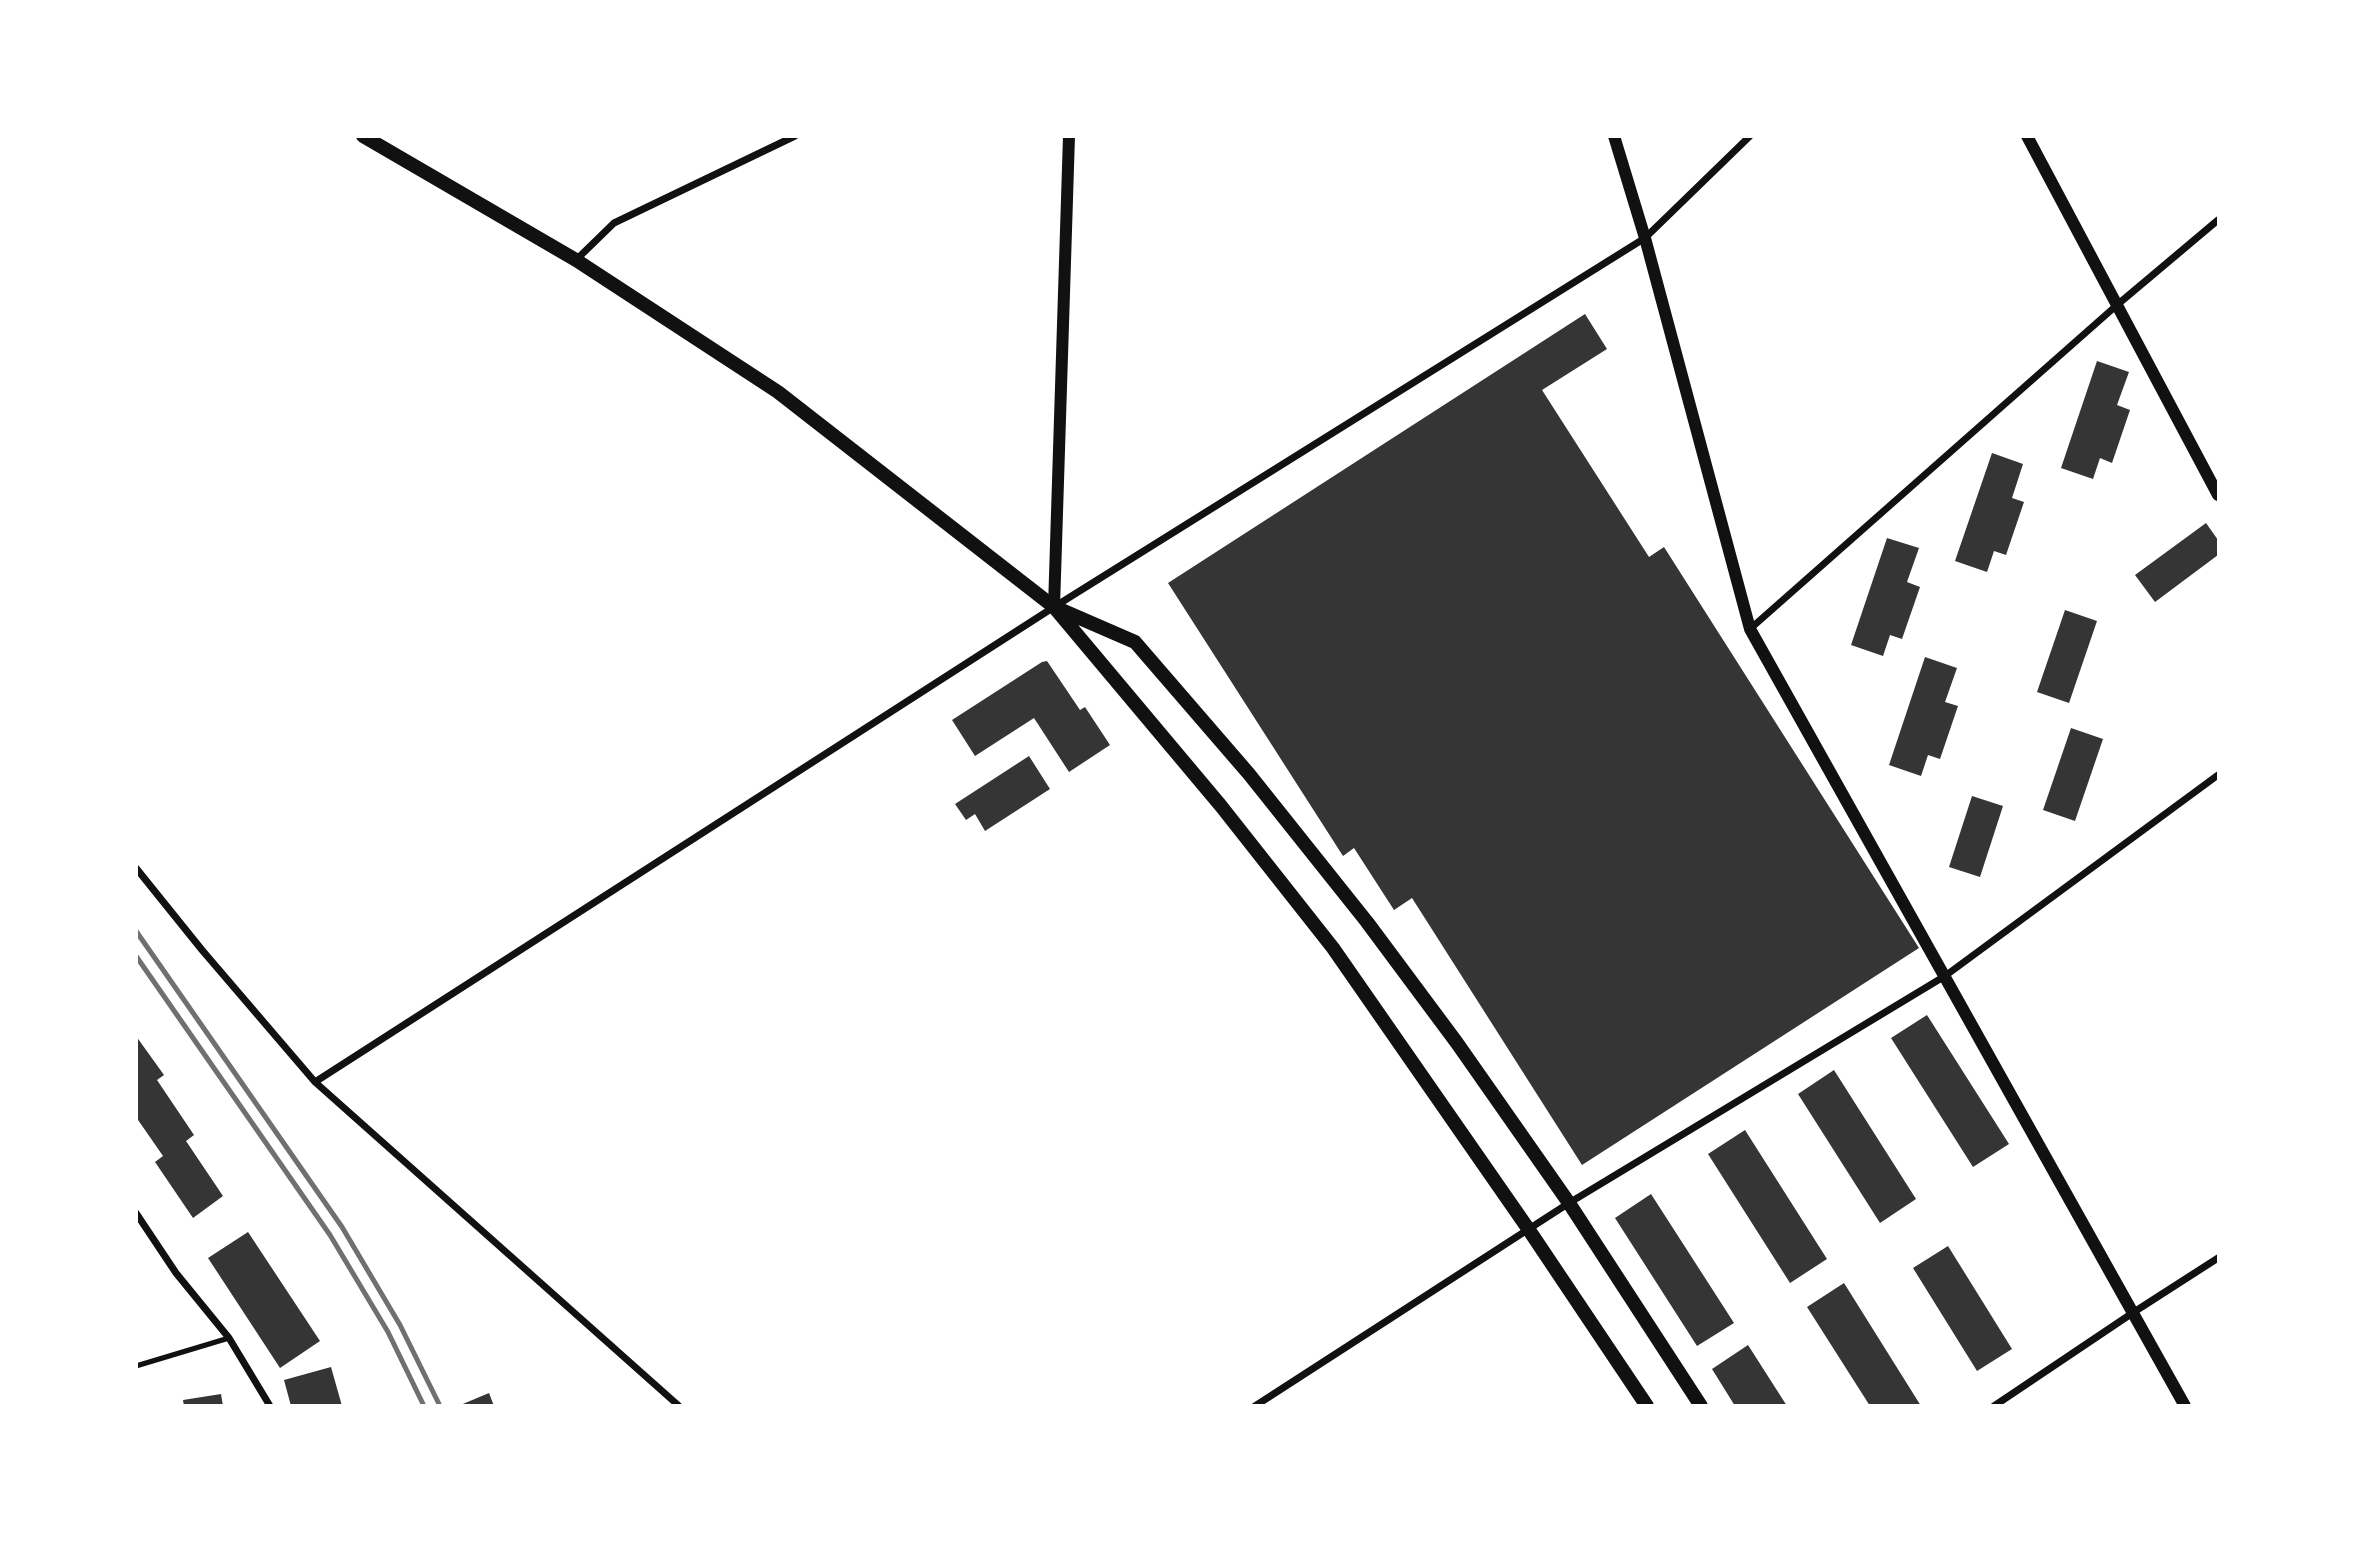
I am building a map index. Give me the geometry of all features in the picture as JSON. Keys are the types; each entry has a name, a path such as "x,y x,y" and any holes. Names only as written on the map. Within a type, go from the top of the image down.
{"main road":[{"path":"363,136 576,260 778,392 1054,607 1221,806 1334,948 1647,1405"},
{"path":"1054,607 1135,642 1249,774 1367,922 1457,1043 1569,1203 1701,1405"}],"street":[{"path":"576,260 614,223 795,136"},
{"path":"1054,607 1069,136"},
{"path":"1614,136 1645,239 1750,629 2185,1405"},
{"path":"315,1082 1054,607 1645,239 1750,136"},
{"path":"2027,136 2218,495"},
{"path":"1750,629 2117,305 2218,220"},
{"path":"1255,1405 1569,1203 1945,976 2218,775"},
{"path":"136,868 315,1082 678,1405"},
{"path":"136,1213 176,1273 229,1338 270,1405"},
{"path":"1994,1405 2218,1258"}],"lane":[{"path":"136,1366 229,1338"}],"building":[{"path":"1585,314 1607,349 1542,390 1649,557 1664,547 1919,948 1582,1165 1412,898 1394,910 1354,848 1343,856 1168,583"},
{"path":"2097,361 2129,372 2117,405 2130,410 2112,463 2100,458 2093,479 2061,468"},
{"path":"1992,453 2023,464 2012,498 2024,502 2006,555 1994,551 1987,572 1955,561"},
{"path":"2206,523 2218,540 2218,555 2155,602 2135,575"},
{"path":"1887,538 1919,548 1907,582 1920,587 1902,639 1890,635 1883,656 1851,645"},
{"path":"2065,610 2097,621 2069,703 2037,692"},
{"path":"1925,657 1957,668 1945,702 1958,706 1940,759 1928,755 1921,776 1889,765"},
{"path":"1047,661 1080,710 1085,707 1110,745 1069,772 1034,718 975,756 952,720"},
{"path":"2071,728 2103,739 2075,821 2043,810"},
{"path":"1029,756 1050,789 985,831 975,814 966,820 955,804"},
{"path":"1972,796 2003,806 1980,877 1949,867"},
{"path":"1927,1015 2009,1144 1973,1167 1891,1038"},
{"path":"136,1036 164,1075 157,1080 194,1135 186,1141 223,1196 193,1218 155,1162 163,1156 136,1117"},
{"path":"1834,1070 1916,1199 1880,1223 1798,1094"},
{"path":"1745,1130 1827,1259 1790,1283 1708,1154"},
{"path":"1651,1194 1734,1323 1697,1346 1615,1218"},
{"path":"248,1232 320,1341 280,1368 208,1258"},
{"path":"1948,1246 2012,1349 1977,1371 1913,1268"},
{"path":"1844,1283 1921,1406 1870,1406 1807,1307"},
{"path":"1748,1345 1787,1406 1735,1406 1712,1369"},
{"path":"331,1367 342,1406 291,1406 284,1380"},
{"path":"489,1393 494,1406 458,1406"},
{"path":"221,1394 223,1406 184,1406 183,1400"}],"railway":[{"path":"136,931 342,1227 400,1325 440,1406"},
{"path":"136,956 330,1235 388,1332 424,1406"}]}
